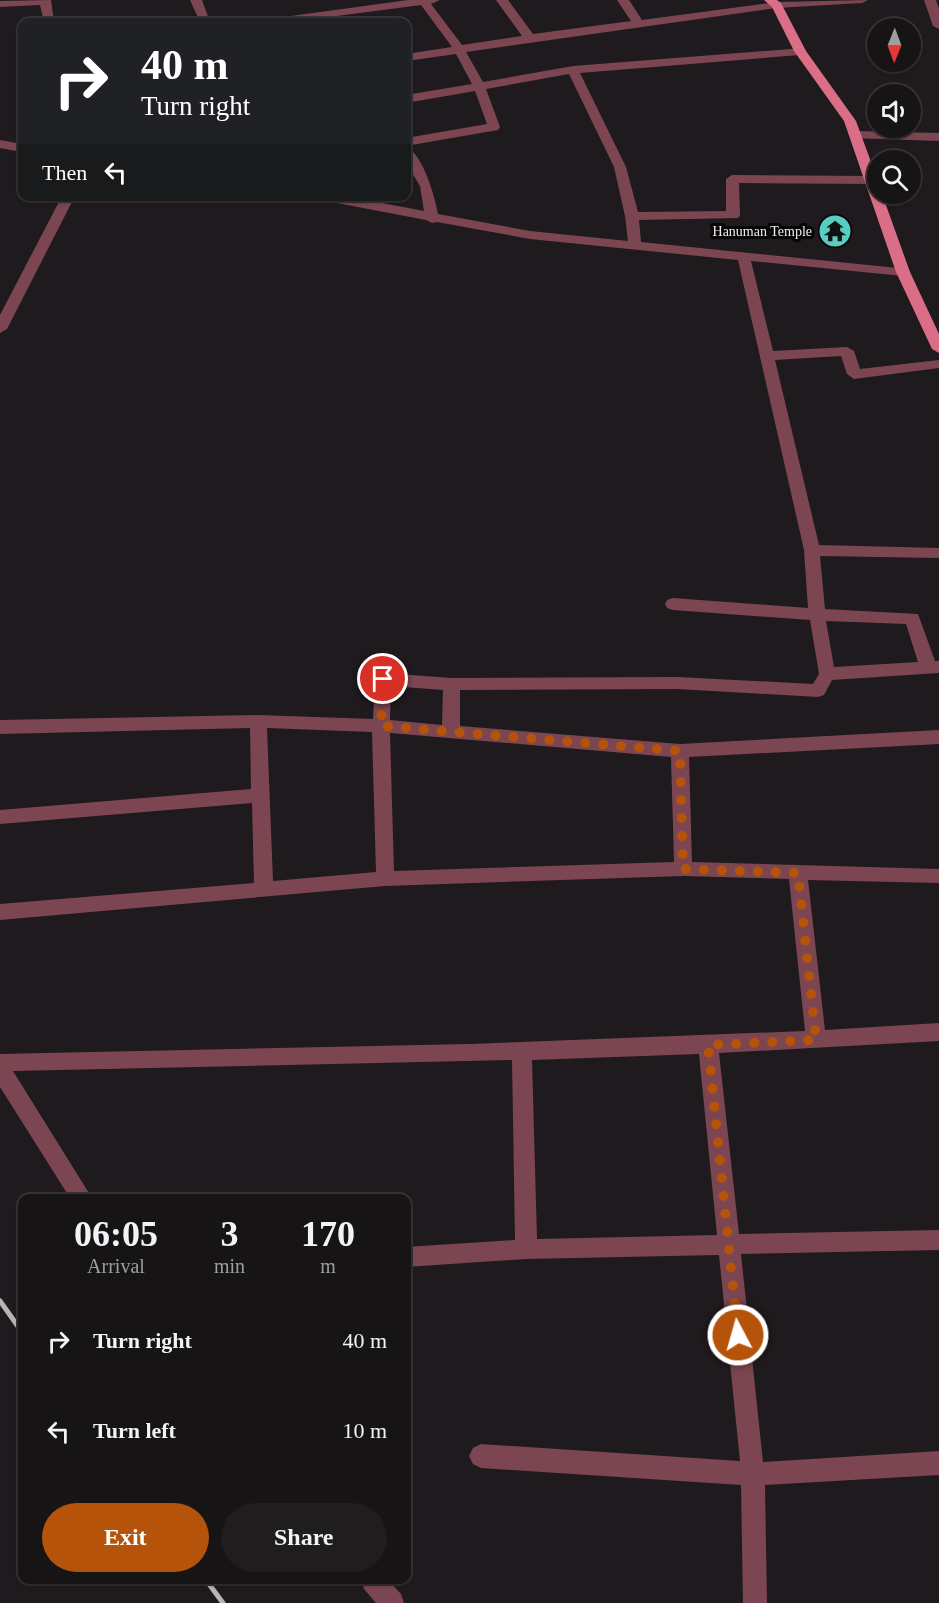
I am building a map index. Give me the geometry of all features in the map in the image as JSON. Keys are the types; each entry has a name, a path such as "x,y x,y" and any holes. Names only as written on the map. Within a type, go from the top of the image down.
{"main road":[{"path":"773,3 800,51 850,121 867,167"},
{"path":"880,204 903,272 939,349"}],"street":[{"path":"0,4 45,0 48,18"},
{"path":"196,0 203,18"},
{"path":"320,0 331,18"},
{"path":"502,0 530,38"},
{"path":"623,0 638,22"},
{"path":"411,57 773,3 862,0"},
{"path":"930,0 939,26"},
{"path":"337,18 429,1 459,50 479,86 494,127 411,141"},
{"path":"411,98 573,70 800,51"},
{"path":"573,70 620,166 632,216 635,246"},
{"path":"855,135 939,137"},
{"path":"0,144 18,147"},
{"path":"411,160 426,186 432,219"},
{"path":"632,216 733,215 732,179 867,180"},
{"path":"0,328 66,201"},
{"path":"345,201 432,219 530,235 903,272"},
{"path":"385,879 381,726 383,679 452,684 678,684 818,691 827,674 818,615 812,550 744,258"},
{"path":"768,356 847,351 854,374 939,364"},
{"path":"812,550 939,553"},
{"path":"673,604 818,615 912,618 933,667 827,674"},
{"path":"451,733 452,684"},
{"path":"258,721 264,889"},
{"path":"0,727 258,721 381,726 680,751 939,737"},
{"path":"680,751 683,869"},
{"path":"0,817 259,795"},
{"path":"0,912 385,879 683,869 939,876"},
{"path":"798,873 816,1040"},
{"path":"0,1063 522,1052 816,1040 939,1032"},
{"path":"708,1045 753,1474 755,1603"},
{"path":"522,1052 526,1249"},
{"path":"0,1069 79,1194"},
{"path":"411,1257 526,1249 939,1239"},
{"path":"481,1456 753,1474 939,1463"},
{"path":"376,1584 392,1603"}],"railway":[{"path":"0,1301 18,1326"},
{"path":"209,1584 223,1603"}],"place":[{"name":"Hanuman Temple","path":"835,231"}],"route":[{"path":"383,679 381,726 680,751 683,869 798,873 816,1040 708,1045 738,1335"}]}
